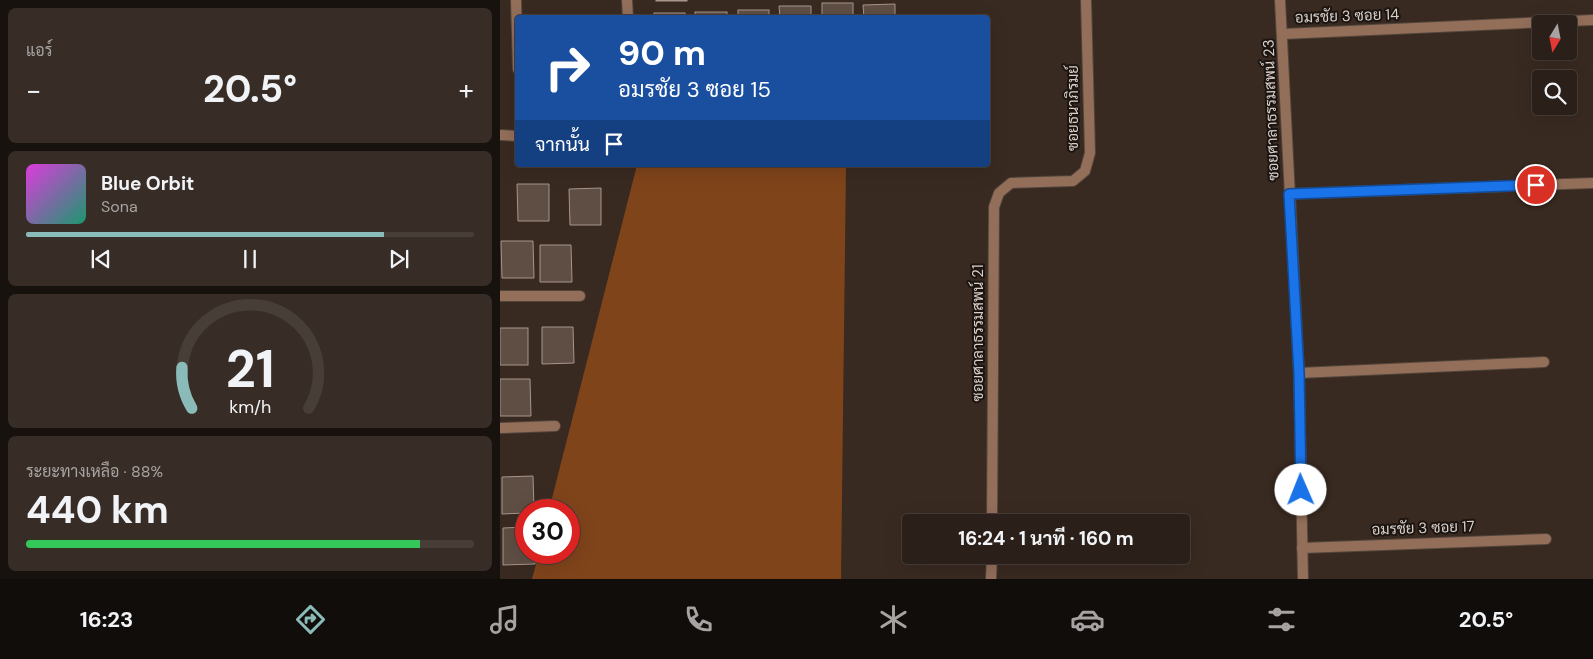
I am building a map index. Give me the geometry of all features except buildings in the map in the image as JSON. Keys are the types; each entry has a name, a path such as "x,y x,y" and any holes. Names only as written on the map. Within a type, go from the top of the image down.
{"street":[{"path":"516,0 516,15"},
{"path":"627,0 628,15"},
{"name":"ซอยธนาภิรมย์","path":"1044,182 1073,181 1085,171 1090,153 1086,0"},
{"name":"ซอยศาลาธรรมสพน์ 23","path":"1280,0 1299,373 1303,579"},
{"name":"อมรชัย 3 ซอย 14","path":"1283,34 1593,20"},
{"path":"500,135 515,136"},
{"name":"ซอยศาลาธรรมสพน์ 21","path":"992,514 994,207 999,193 1011,183 1044,182"},
{"path":"1289,194 1593,183"},
{"path":"500,296 580,296"},
{"path":"1299,373 1544,362"},
{"path":"500,428 555,426"},
{"name":"อมรชัย 3 ซอย 17","path":"1302,548 1546,539"},
{"path":"992,564 992,579"}],"shaded area":[{"path":"636,167 846,167 841,579 532,579 536,564 580,564 580,499 552,499"}],"route":[{"path":"1301,490 1299,373 1289,194 1536,185"}]}
